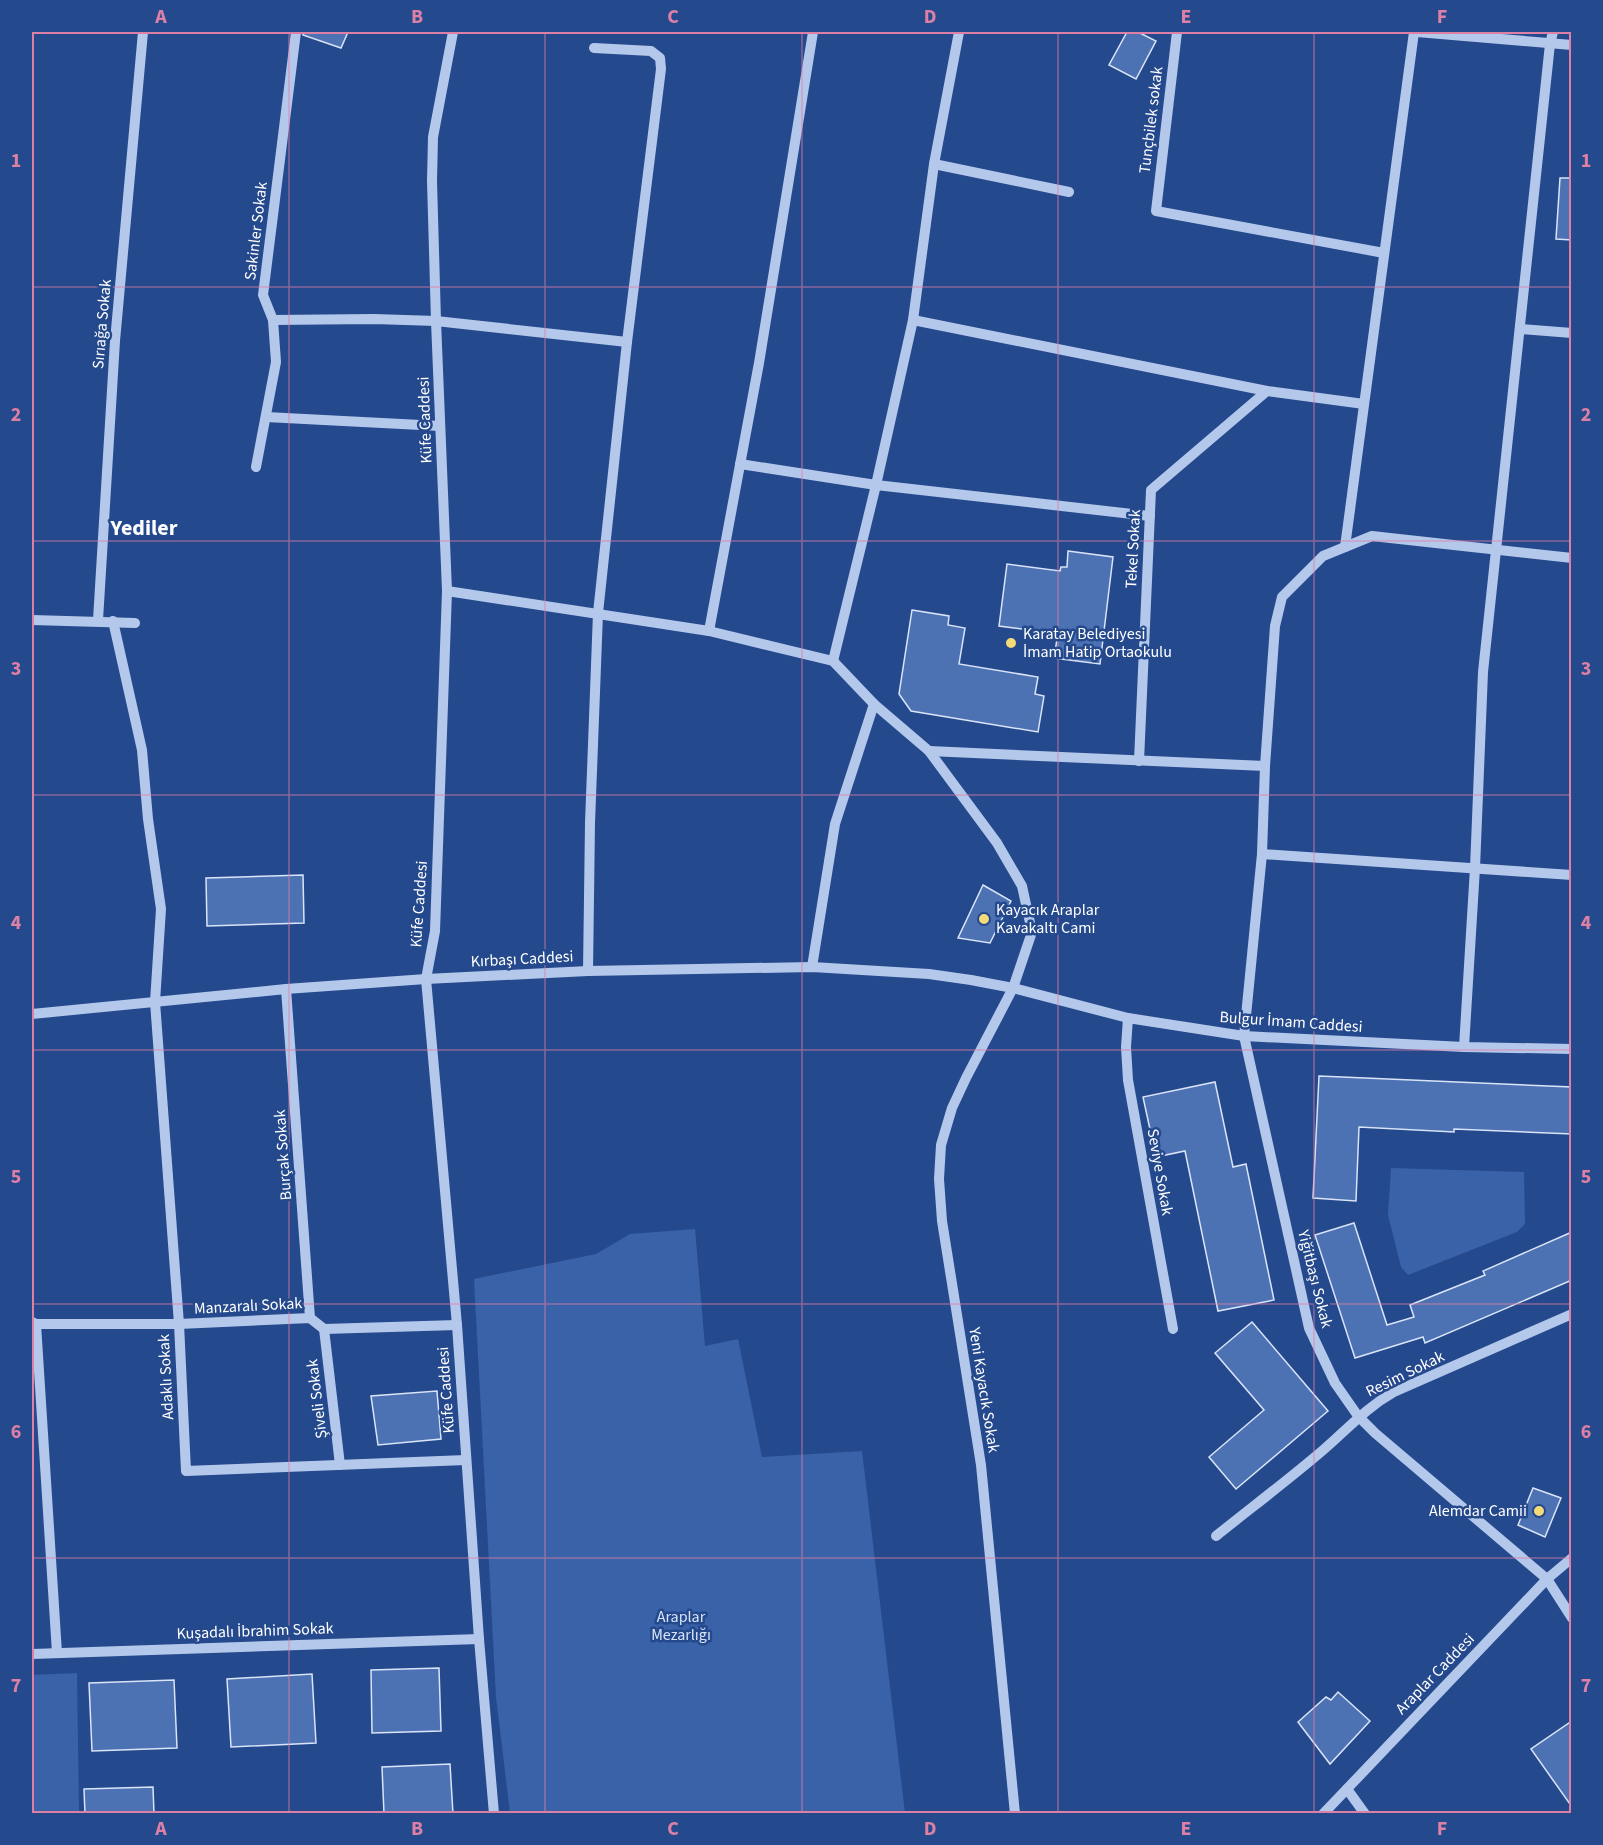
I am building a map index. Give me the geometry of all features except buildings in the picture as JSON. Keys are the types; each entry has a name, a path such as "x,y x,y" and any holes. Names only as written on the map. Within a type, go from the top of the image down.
{"street":[{"name":"Sırıağa Sokak","path":"98,620 115,341 143,32"},
{"name":"Sakinler Sokak","path":"256,467 276,362 273,320 263,295 296,32"},
{"name":"Küfe Caddesi","path":"453,32 433,136 436,321 447,591 435,931 426,979 457,1325 494,1814"},
{"path":"709,631 759,363 813,32"},
{"path":"447,591 709,631 833,661 913,320 934,164 959,32"},
{"name":"Tunçbilek sokak","path":"1177,32 1156,211 1384,253"},
{"path":"1345,547 1416,32 1572,45"},
{"path":"1464,1047 1475,868 1483,672 1553,32"},
{"path":"588,971 590,824 598,613 627,342 661,69 660,58 651,51 594,48"},
{"path":"934,164 1069,192"},
{"path":"273,320 436,321 627,342"},
{"path":"913,320 1267,391 1364,404"},
{"path":"1520,328 1572,333"},
{"name":"Tekel Sokak","path":"1139,761 1151,490 1267,391"},
{"path":"266,417 440,426"},
{"path":"740,464 876,484 1150,516"},
{"name":"Yiğitbaşı Sokak","path":"1572,558 1372,536 1323,556 1282,597 1275,626 1265,766 1262,854 1244,1036 1309,1328 1335,1383 1358,1416 1547,1579 1572,1618"},
{"path":"32,620 98,620 135,623"},
{"name":"Adaklı Sokak","path":"113,621 142,750 148,819 161,909 155,1002 179,1324 186,1471 466,1460"},
{"name":"Yeni Kayacık Sokak","path":"833,661 874,704 929,752 997,843 1022,886 1032,932 1013,988 952,1108 941,1144 939,1179 942,1221 981,1465 1015,1814"},
{"path":"812,967 835,824 874,704"},
{"path":"929,752 1265,766"},
{"path":"1262,854 1572,875"},
{"name":"Kırbaşı Caddesi","path":"32,1014 286,989 588,971 812,967 929,974 1013,988"},
{"name":"Bulgur İmam Caddesi","path":"1013,988 1128,1018 1244,1036 1572,1050"},
{"name":"Burçak Sokak","path":"286,989 310,1317"},
{"name":"Seviye Sokak","path":"1128,1018 1126,1047 1128,1080 1173,1329"},
{"name":"Resim Sokak","path":"1216,1536 1322,1451 1376,1402 1572,1314"},
{"name":"Manzaralı Sokak","path":"34,1323 179,1324 310,1317 324,1329"},
{"path":"34,1323 57,1653"},
{"path":"324,1329 457,1325"},
{"name":"Şiveli Sokak","path":"324,1329 340,1466"},
{"name":"Araplar Caddesi","path":"1323,1814 1547,1579 1572,1558"},
{"name":"Kuşadalı İbrahim Sokak","path":"32,1654 479,1639"},
{"path":"1347,1789 1365,1814"}],"green space":[{"path":"1391,1168 1524,1172 1525,1224 1517,1232 1408,1275 1401,1267 1388,1215"},
{"name":"Araplar Mezarlığı","path":"695,1229 705,1346 738,1339 762,1457 862,1451 905,1813 510,1813 496,1697 474,1279 596,1254 630,1234"},
{"path":"77,1673 79,1813 32,1813 32,1675"}],"place":[{"name":"Karatay Belediyesi İmam Hatip Ortaokulu","path":"1011,643"},
{"name":"Kayacık Araplar Kavakaltı Cami","path":"984,919"},
{"name":"Alemdar Camii","path":"1539,1511"}],"district":[{"name":"Yediler","path":"144,528"}]}
